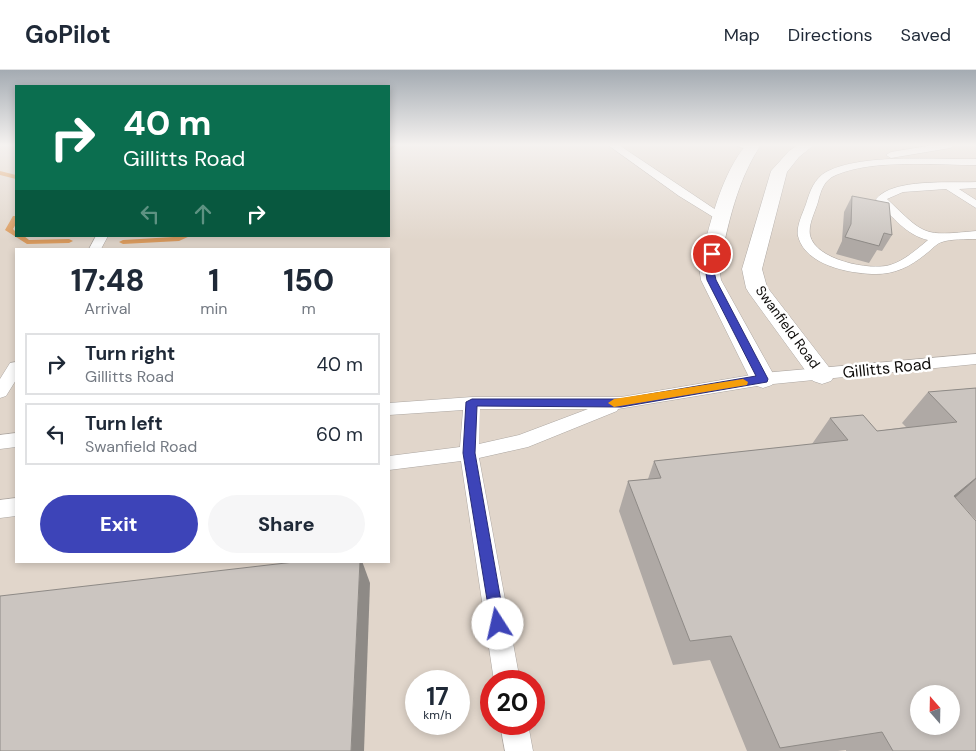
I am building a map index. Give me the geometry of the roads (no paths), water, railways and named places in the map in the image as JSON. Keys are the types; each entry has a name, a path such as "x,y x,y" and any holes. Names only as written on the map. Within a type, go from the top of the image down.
{"street":[{"name":"Swanfield Road","path":"751,177 752,269 757,288 822,375"},
{"name":"Swanfield Road","path":"763,379 711,280 709,267 722,218 771,177"}],"lane":[{"path":"658,177 722,218"},
{"path":"825,177 818,182 805,224 804,236 813,251 824,258 840,264 875,270 891,269 904,264 939,238"},
{"path":"976,185 898,189 885,194 881,199 918,233 939,238 976,235"},
{"path":"948,186 976,204"},
{"name":"Gillitts Road","path":"390,409 472,402 621,403 763,379 822,375 976,359"},
{"path":"0,392 15,370"},
{"path":"472,402 469,453 505,670"},
{"name":"Gillitts Road","path":"390,462 469,453 520,442 621,403"},
{"path":"0,442 15,440"},
{"path":"0,509 15,507"},
{"path":"516,735 519,751"}],"waterway":[{"path":"15,220 9,230 15,234"},
{"path":"20,237 27,242 69,241"},
{"path":"123,242 179,239 184,237"}]}
